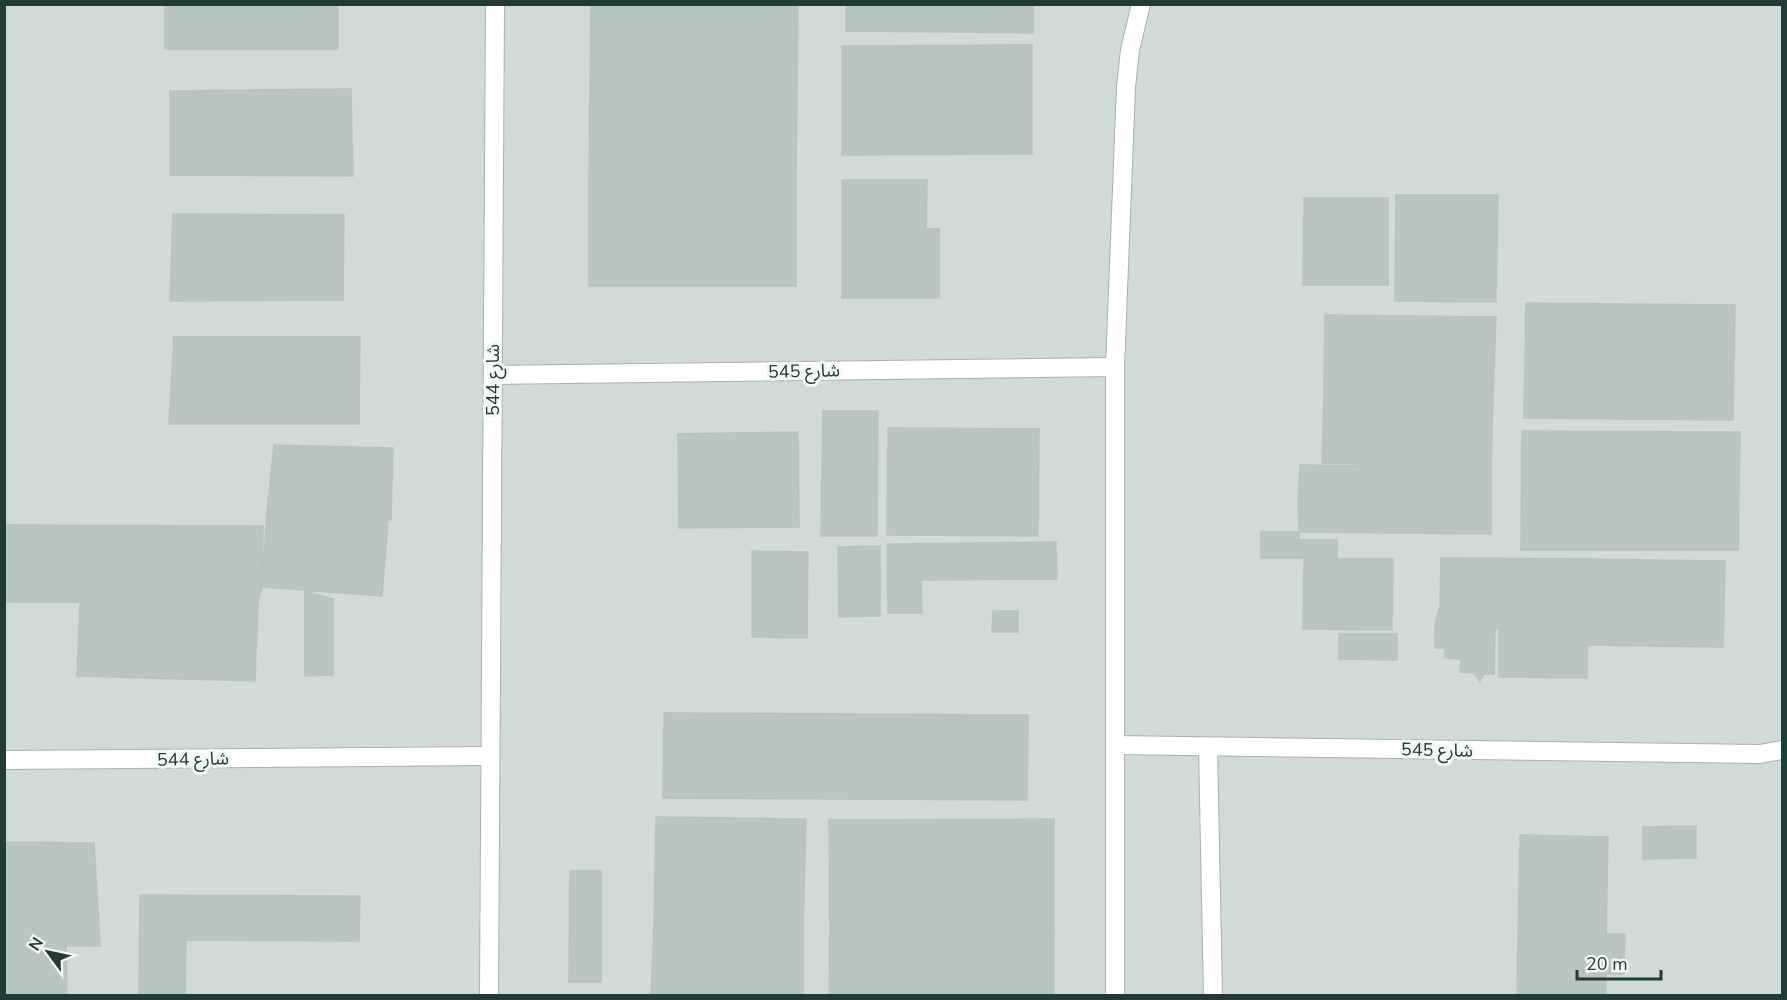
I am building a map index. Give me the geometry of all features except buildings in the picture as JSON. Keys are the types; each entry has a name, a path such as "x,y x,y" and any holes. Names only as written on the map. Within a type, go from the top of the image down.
{"street":[{"name":"شارع 544","path":"489,996 495,4"},
{"path":"1115,996 1115,367 1126,87 1130,50 1141,4"},
{"name":"شارع 545","path":"494,375 1115,367"},
{"name":"شارع 545","path":"1115,745 1760,754 1782,750"},
{"path":"1208,747 1213,996"},
{"name":"شارع 545","path":"1760,754 1782,763"},
{"name":"شارع 544","path":"4,760 490,756"}],"shaded area":[{"path":"5,5 1782,5 1782,995 5,995"}]}
